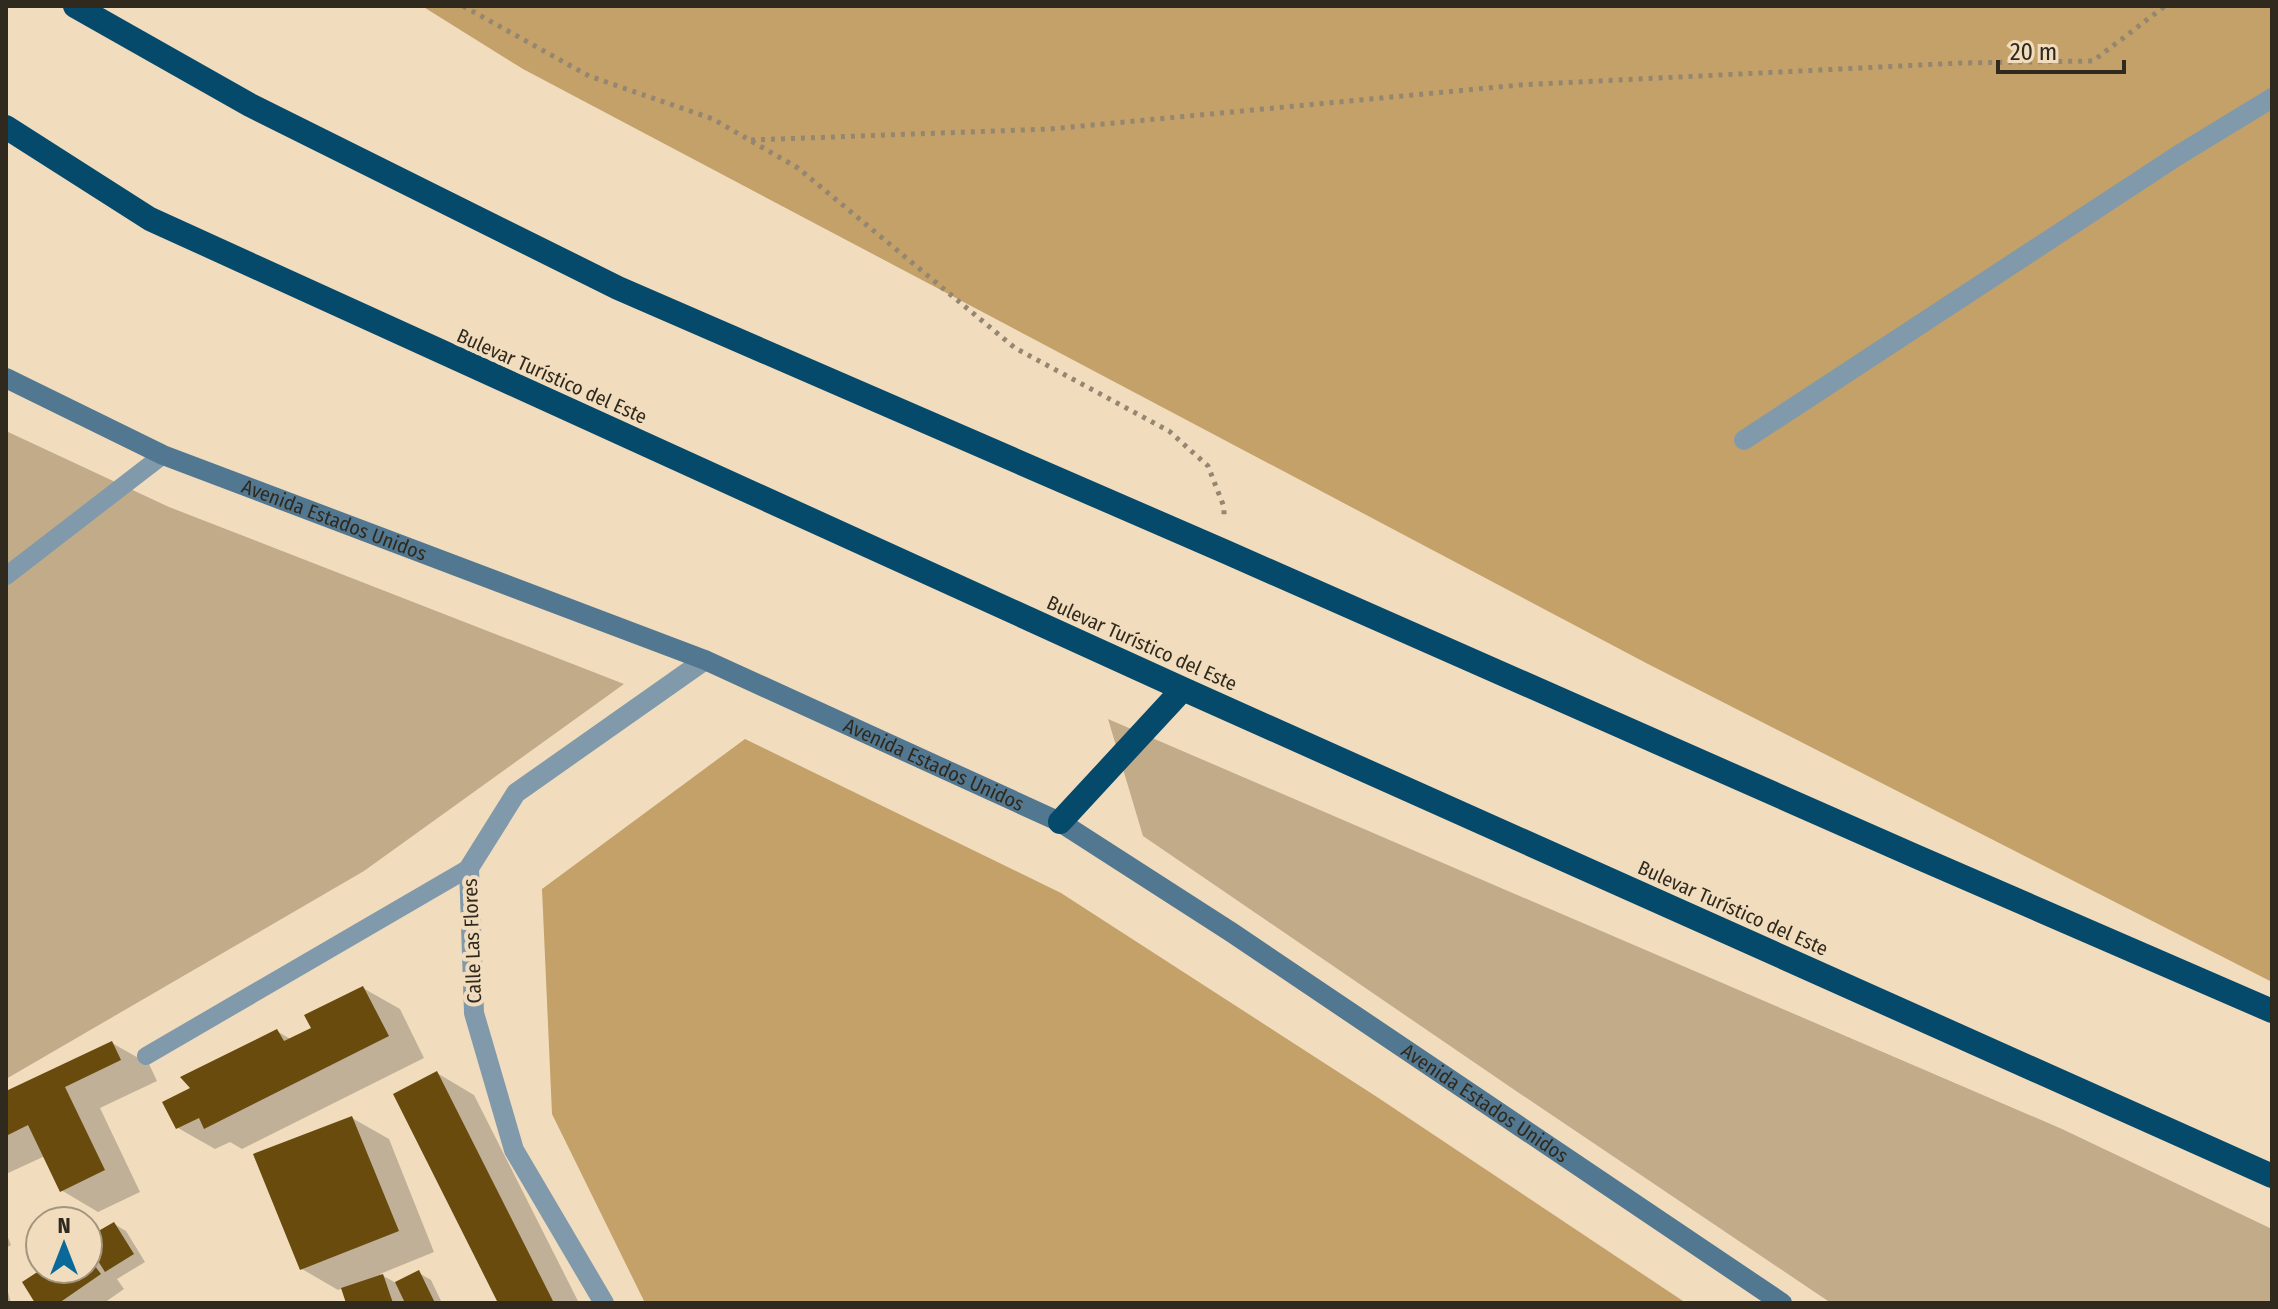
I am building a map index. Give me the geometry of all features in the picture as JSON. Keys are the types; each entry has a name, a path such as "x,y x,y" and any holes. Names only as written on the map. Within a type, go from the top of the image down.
{"highway":[{"path":"75,6 250,105 618,288 2272,1011"},
{"name":"Bulevar Turístico del Este","path":"6,127 150,219 1183,689 2272,1176"},
{"path":"1060,822 1183,689"}],"street":[{"path":"1744,440 2177,156 2272,98"},
{"name":"Avenida Estados Unidos","path":"6,378 163,455 705,660 1060,822 1231,932 1782,1303"},
{"name":"Calle Las Flores","path":"604,1303 514,1150 474,1013 469,868 516,793 705,660"}],"lane":[{"path":"6,576 163,455"},
{"path":"146,1056 469,868"}],"path":[{"path":"463,6 589,76 713,119 798,168 1015,348 1169,431 1208,466 1224,507 1226,552"},
{"path":"751,140 1050,129 1520,85 1960,63 2093,61 2165,6"}],"shaded area":[{"path":"422,6 2272,6 2272,982 1648,664 523,69"},
{"path":"6,431 169,507 624,684 364,871 6,1079"},
{"path":"1108,719 2062,1129 2272,1229 2272,1303 1831,1303 1143,836"},
{"path":"745,739 1061,893 1377,1097 1686,1303 645,1303 552,1114 542,889"}],"building":[{"path":"363,986 389,1036 204,1129 199,1118 176,1129 162,1102 190,1088 180,1077 277,1029 284,1041 311,1028 304,1015"},
{"path":"112,1041 121,1060 65,1087 105,1170 60,1192 28,1125 6,1136 6,1091"},
{"path":"437,1071 554,1303 498,1303 393,1094"},
{"path":"352,1116 399,1231 300,1270 253,1154"},
{"path":"114,1222 134,1254 105,1272 104,1270 104,1228"},
{"path":"419,1270 435,1303 405,1303 395,1282"},
{"path":"383,1274 393,1303 346,1303 341,1288"},
{"path":"22,1282 24,1285 85,1285 59,1303 35,1303"}]}
